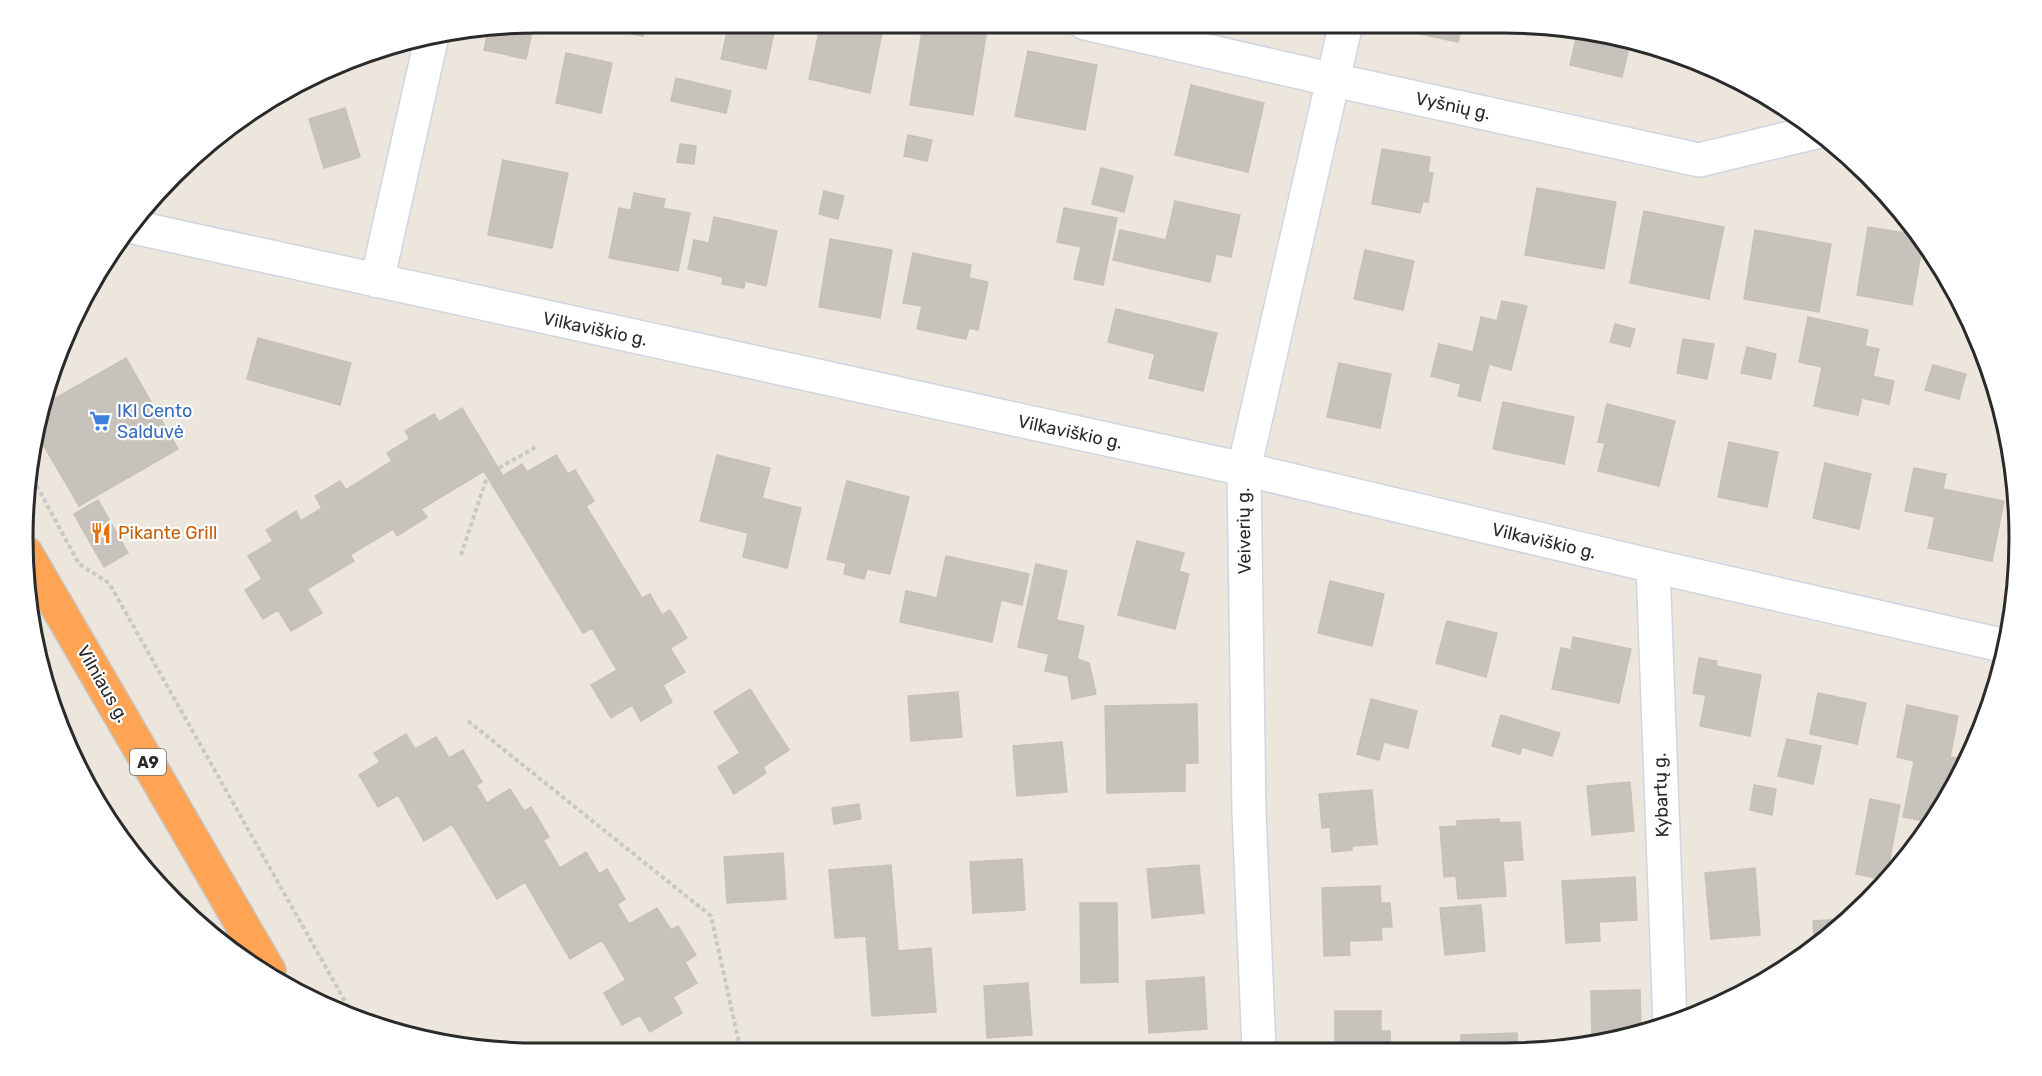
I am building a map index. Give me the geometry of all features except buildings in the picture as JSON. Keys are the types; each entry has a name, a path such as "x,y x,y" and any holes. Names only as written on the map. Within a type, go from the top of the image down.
{"highway":[{"name":"Vilniaus g.","path":"34,567 264,962"}],"street":[{"name":"Vyšnių g.","path":"1129,33 1699,160 1807,134"},
{"name":"Veiverių g.","path":"1258,1043 1249,812 1244,469 1344,33"},
{"path":"377,281 430,45"},
{"name":"Vilkaviškio g.","path":"139,228 1244,469 1653,567 1997,644"},
{"name":"Kybartų g.","path":"1653,567 1670,1015"}],"path":[{"path":"499,468 536,447"},
{"path":"460,555 487,477"},
{"path":"36,484 79,564 109,583 348,1006"},
{"path":"468,720 711,916 739,1043"}],"place":[{"name":"IKI Cento Salduvė","path":"100,421"},
{"name":"Pikante Grill","path":"101,533"}]}
